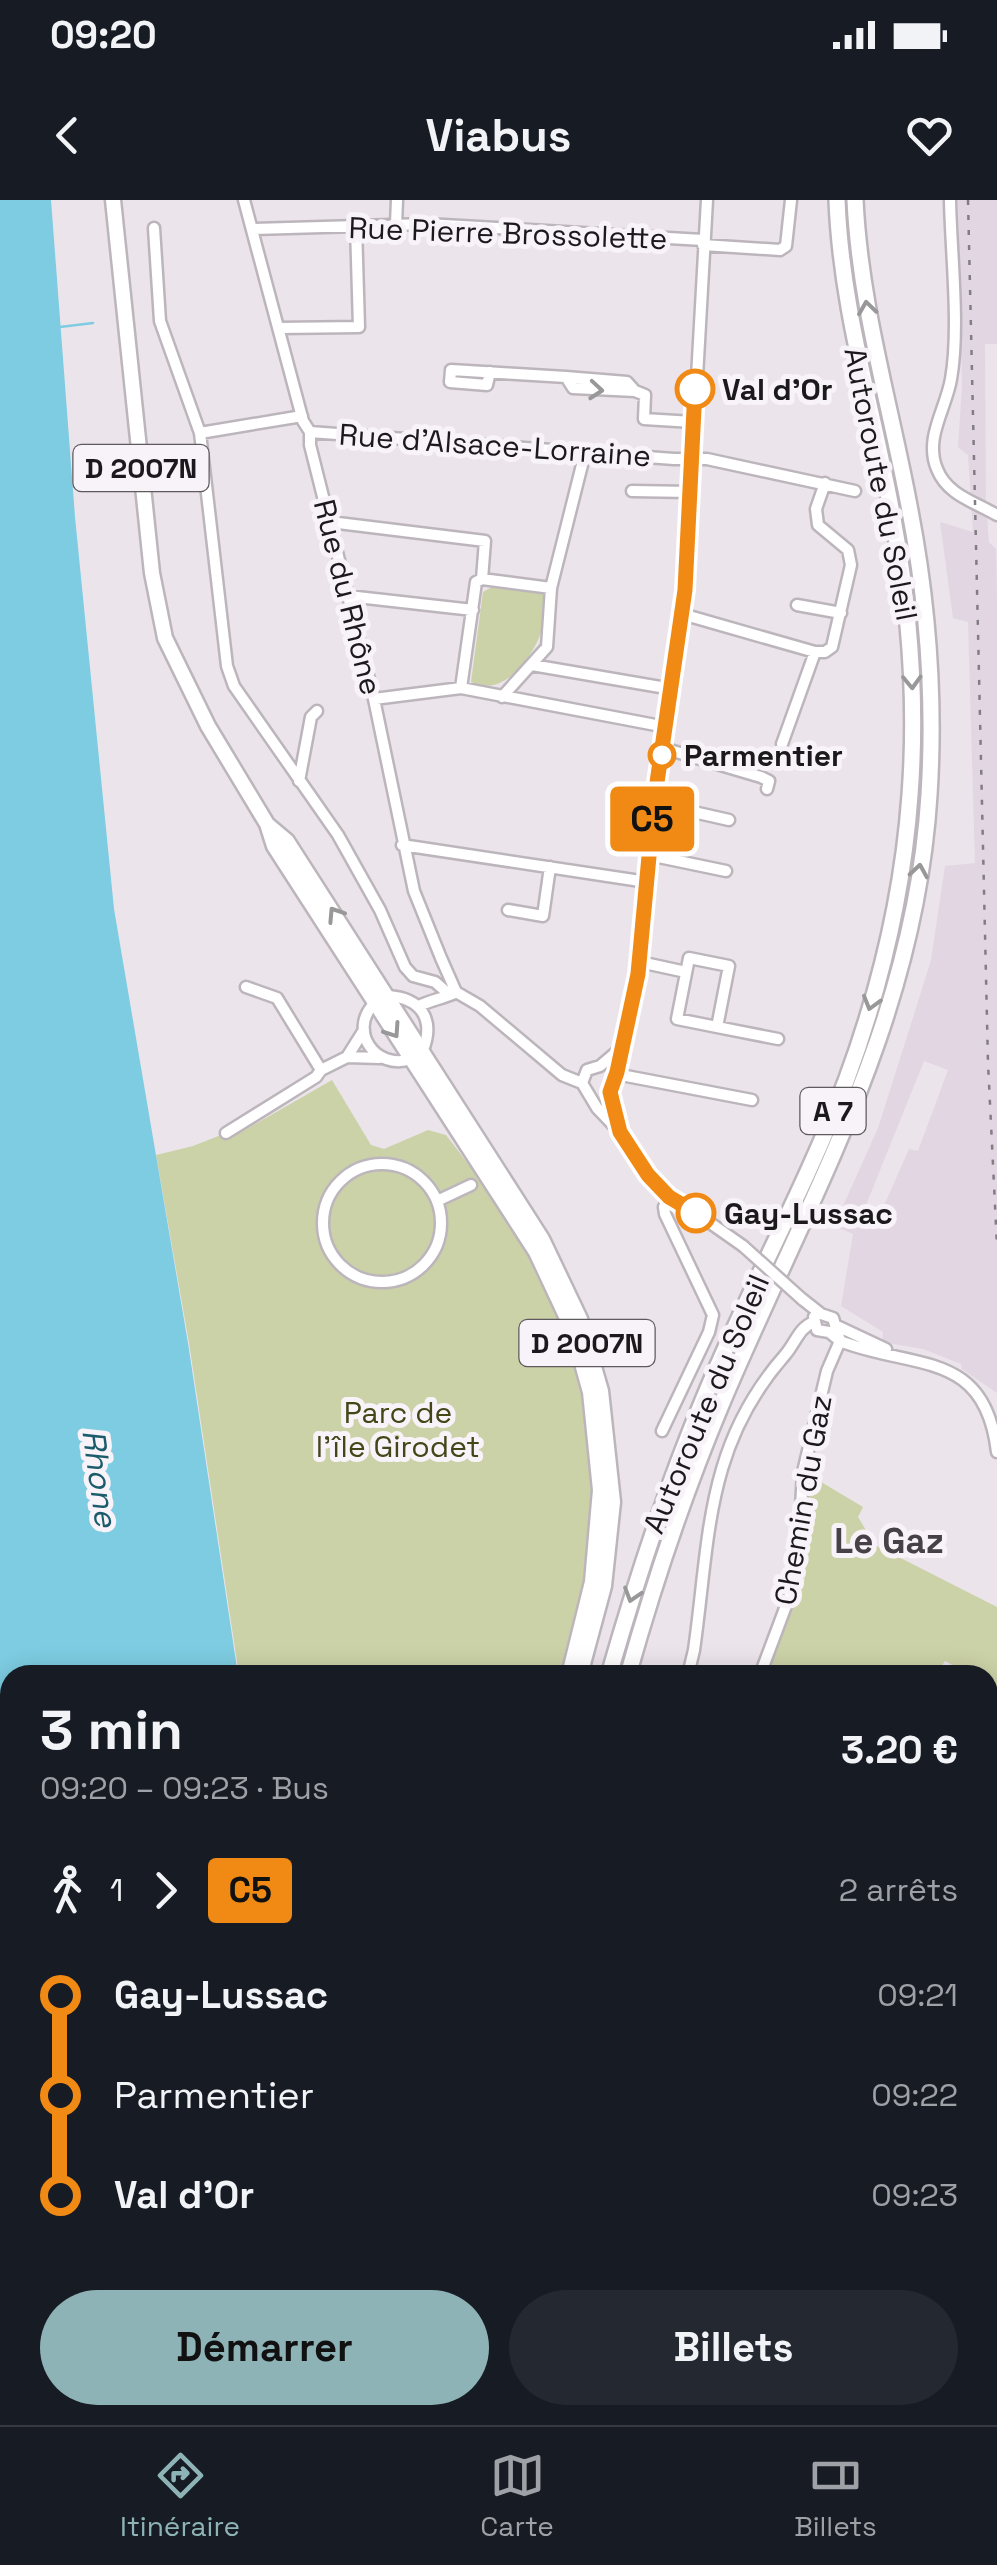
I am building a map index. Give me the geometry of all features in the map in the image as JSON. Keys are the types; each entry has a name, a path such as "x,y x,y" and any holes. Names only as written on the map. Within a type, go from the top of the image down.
{"highway":[{"name":"Autoroute du Soleil","path":"612,1665 658,1513 698,1412 845,1083 887,947 901,872 911,778 911,652 893,516 849,316 836,200"},
{"name":"Autoroute du Soleil","path":"631,1665 676,1518 715,1420 864,1086 886,1020 920,874 929,798 930,650 910,506 866,312 855,200"}],"main road":[{"name":"D 2007N","path":"113,200 152,573 165,638 208,726 267,824 288,842 381,1000 542,1240 580,1319 601,1391 613,1502 604,1586 583,1665"},
{"name":"D 2007N","path":"417,1054 536,1252 573,1331 590,1392 600,1490 592,1582 571,1665"}],"street":[{"name":"Rue du Rhône","path":"244,200 302,416 310,432 310,445 374,699 402,845 449,996"},
{"path":"396,224 397,200"},
{"path":"620,1132 610,1092 640,962 654,803 682,614 706,200"},
{"name":"Rue Pierre Brossolette","path":"252,229 396,224 780,250 786,246 791,200"},
{"path":"950,200 953,368 933,436 932,454 954,492 993,512"},
{"path":"279,328 359,326 356,226"},
{"path":"154,228 160,321 200,433 227,666 234,686 338,836 380,910 404,967 414,976 435,982 449,996 480,1006 568,1079 582,1083 596,1108 620,1132 669,1197 723,1229 743,1246 804,1301 817,1318 818,1330 829,1330 949,1372 976,1392 990,1411 997,1452"},
{"path":"490,372 627,382 646,394 644,419 693,422"},
{"name":"Rue d'Alsace-Lorraine","path":"200,433 302,416"},
{"name":"Rue d'Alsace-Lorraine","path":"310,432 692,458 855,491"},
{"path":"502,697 547,647 551,588 586,453"},
{"path":"682,614 815,652 832,647 850,565 848,550 818,526 816,510 824,484"},
{"path":"632,490 691,492"},
{"path":"330,522 485,541 482,579"},
{"path":"461,688 476,582 482,579 551,588"},
{"path":"348,596 473,610"},
{"path":"797,605 841,613"},
{"path":"782,744 815,652"},
{"path":"532,665 672,689"},
{"path":"374,699 461,688 666,727"},
{"path":"299,782 311,717 317,711"},
{"path":"663,748 761,777 770,781 767,789"},
{"path":"654,803 729,820"},
{"path":"402,845 647,882"},
{"path":"649,855 726,871"},
{"path":"508,910 542,916 550,868"},
{"path":"717,1027 729,966 689,958 677,1019 717,1027 778,1039"},
{"path":"640,962 686,972"},
{"path":"246,987 277,998 320,1070"},
{"path":"419,1006 449,996"},
{"path":"428,1021 449,996"},
{"path":"226,1133 316,1077 320,1070 347,1057 400,1062 417,1054 427,1038 428,1021 410,1000 381,1000 366,1014 368,1046 379,1058"},
{"path":"347,1057 364,1030"},
{"path":"582,1083 587,1070 600,1066 621,1048"},
{"path":"600,1066 613,1078"},
{"path":"613,1078 621,1075 752,1100"},
{"path":"589,1095 600,1098 610,1092"},
{"path":"387,1164 418,1176 437,1202 441,1227 433,1253 424,1265 399,1279 385,1282 358,1276 333,1256 323,1221 327,1202 337,1185 352,1172 387,1164"},
{"path":"437,1202 471,1185"},
{"path":"662,1431 709,1332 713,1315 666,1214 664,1207 669,1197"},
{"path":"690,1665 715,1490 730,1438 753,1395 804,1328 817,1318 831,1316 829,1330"},
{"path":"829,1330 840,1341 906,1357"},
{"path":"792,1346 829,1330"},
{"name":"Chemin du Gaz","path":"764,1665 790,1595 799,1543 803,1472 827,1371 840,1341"}],"shaded area":[{"path":"958,200 997,200 997,344 985,344 986,503 989,542 996,549 997,595 997,1393 962,1369 961,1364 923,1349 882,1342 883,1332 841,1306 853,1234 834,1226 878,1128 931,960 945,866 975,863 968,622 953,618 940,522 973,532 968,455 958,447 962,386","holes":["924,1061 948,1070 918,1151 909,1149 879,1217 864,1210"]}],"green space":[{"path":"492,587 545,592 543,623 538,640 519,668 502,682 482,686 471,682 483,592"},
{"name":"Parc de l'île Girodet","path":"332,1080 371,1145 384,1149 428,1130 446,1135 536,1252 573,1331 600,1490 592,1582 571,1665 237,1665 156,1155 226,1133 229,1139"},
{"path":"806,1473 863,1507 858,1517 875,1545 997,1607 997,1665 952,1665 945,1661 942,1665 768,1665 805,1579 797,1575"}],"water":[{"name":"Rhone","path":"0,200 51,200 75,517 114,909 188,1343 236,1665 0,1665"}],"waterway":[{"path":"60,327 93,323"}],"railway":[{"path":"968,200 988,1063 997,1246"}],"bus line":[{"name":"C5","path":"695,389 690,526 674,683 654,803 638,974 610,1100 620,1132 648,1175 669,1197 696,1213"}],"place":[{"name":"Val d'Or","path":"695,389"},
{"name":"Parmentier","path":"662,755"},
{"name":"Gay-Lussac","path":"696,1213"}],"district":[{"name":"Le Gaz","path":"889,1541"}]}
